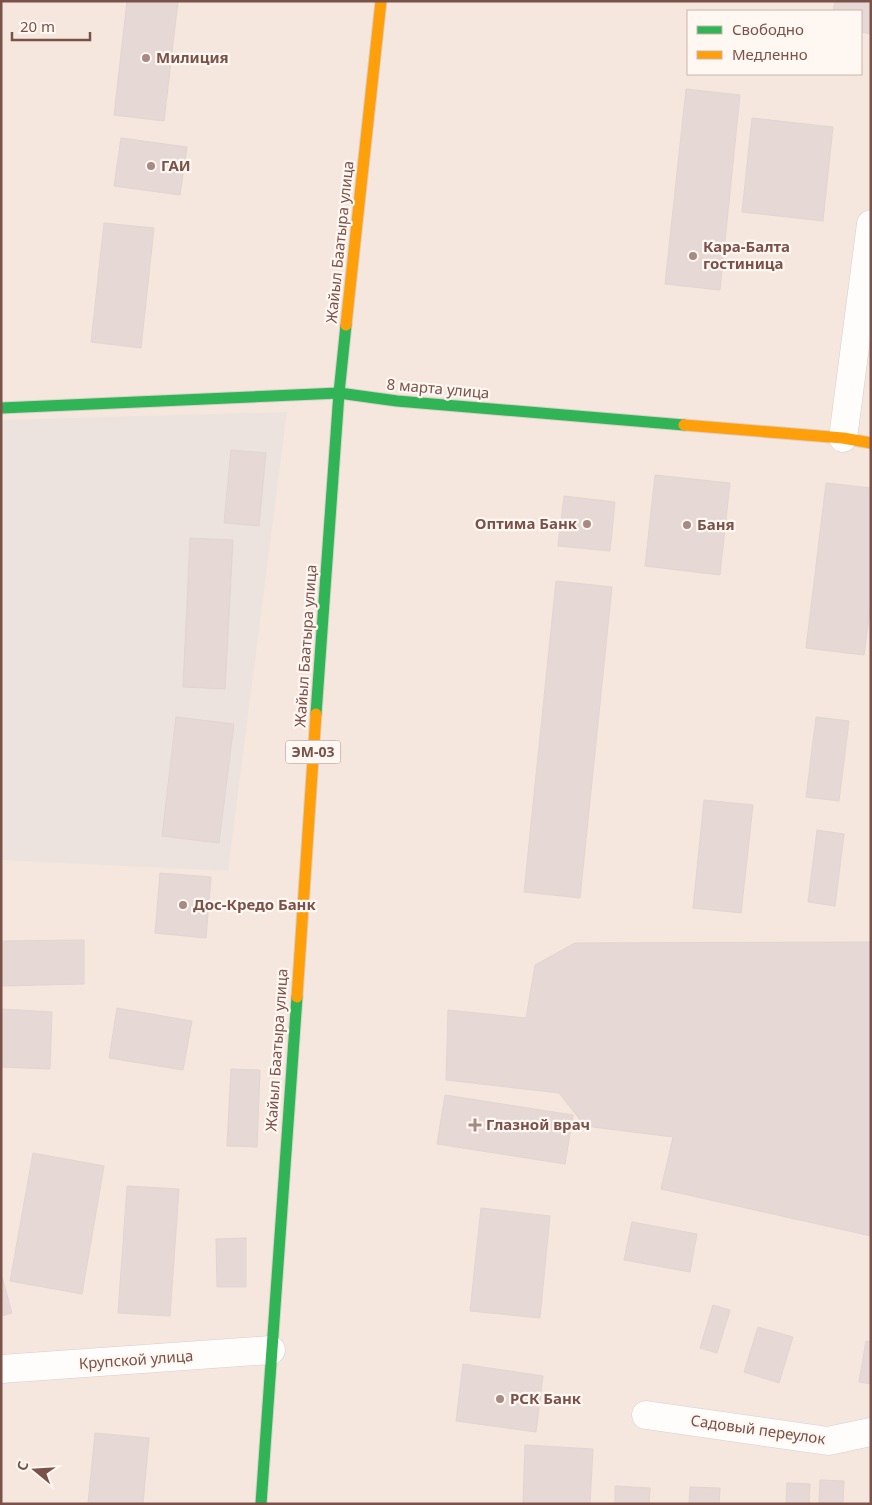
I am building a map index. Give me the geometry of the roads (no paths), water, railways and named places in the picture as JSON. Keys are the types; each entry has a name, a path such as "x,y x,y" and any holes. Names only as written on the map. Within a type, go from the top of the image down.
{"main road":[{"name":"Жайыл Баатыра улица","path":"261,1504 339,394 381,1"},
{"name":"8 марта улица","path":"1,408 339,394 397,401 843,438 871,443"}],"street":[{"path":"843,438 871,224"},
{"name":"Крупской улица","path":"1,1369 271,1350"},
{"name":"Садовый переулок","path":"646,1415 828,1441 871,1432"}],"place":[{"name":"Милиция","path":"146,58"},
{"name":"ГАИ","path":"151,166"},
{"name":"Кара-Балта гостиница","path":"693,256"},
{"name":"Оптима Банк","path":"587,524"},
{"name":"Баня","path":"687,525"},
{"name":"Дос-Кредо Банк","path":"183,905"},
{"name":"Глазной врач","path":"475,1125"},
{"name":"РСК Банк","path":"500,1399"}]}
